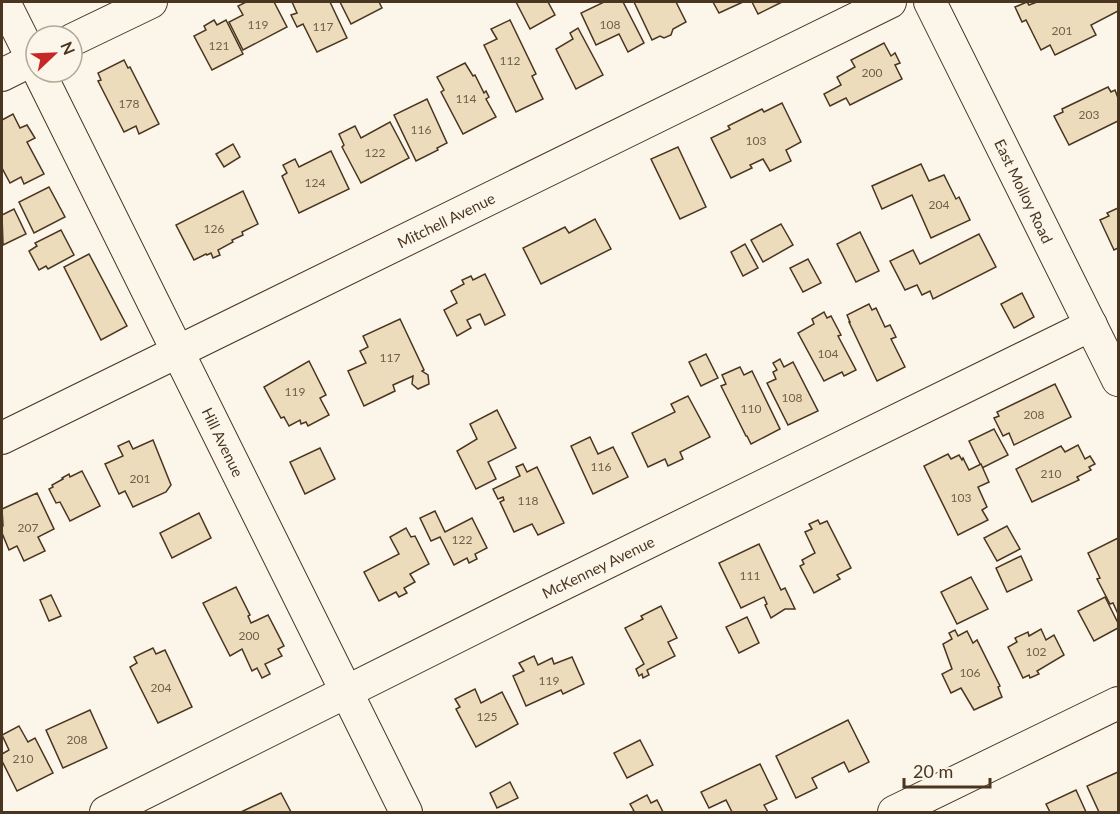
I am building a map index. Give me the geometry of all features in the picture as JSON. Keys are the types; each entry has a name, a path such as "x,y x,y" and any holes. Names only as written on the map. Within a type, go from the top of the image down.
{"street":[{"name":"Hill Avenue","path":"4,2 24,41"},
{"path":"84,34 151,2"},
{"name":"Mitchell Avenue","path":"2,438 890,2"},
{"name":"East Molloy Road","path":"930,2 1119,380"},
{"path":"2,75 24,68"},
{"name":"Hill Avenue","path":"46,84 406,813"},
{"name":"McKenney Avenue","path":"106,813 516,607 1091,325"},
{"path":"894,813 1119,703"}],"building":[{"path":"246,2 274,2 287,27 243,50 229,22 243,15 238,6"},
{"path":"292,2 330,2 347,38 317,52 303,24 297,27 291,15 297,13"},
{"path":"340,2 379,2 382,8 351,24"},
{"path":"516,2 548,2 555,15 530,29"},
{"path":"604,2 623,2 644,43 628,52 619,34 596,45 581,13"},
{"path":"634,2 676,2 686,22 673,29 671,35 664,38 660,36 652,40"},
{"path":"713,2 743,2 719,13"},
{"path":"752,2 782,2 758,14"},
{"path":"1027,2 1029,5 1037,2 1118,2 1118,11 1091,25 1096,35 1055,55 1050,45 1041,50 1026,20 1022,22 1015,7"},
{"path":"214,20 217,25 226,20 243,54 212,70 194,36 206,30 204,26"},
{"path":"510,20 536,74 532,76 543,99 516,112 484,45 497,39 491,29"},
{"path":"578,28 603,75 576,89 556,49 573,39 570,33"},
{"path":"884,43 891,56 895,53 900,63 895,65 902,79 850,105 846,98 830,106 824,94 841,85 837,77 855,67 851,60"},
{"path":"124,60 128,68 130,67 159,124 139,134 136,126 124,132 98,81 101,80 98,73"},
{"path":"465,63 473,76 475,75 484,93 486,91 489,97 486,99 496,117 463,134 441,92 444,90 437,77"},
{"path":"1108,87 1111,92 1115,90 1118,98 1118,121 1069,145 1054,116 1063,112 1062,109"},
{"path":"427,99 447,143 416,161 394,115"},
{"path":"782,103 801,142 786,150 791,161 770,171 763,159 750,165 752,168 731,178 711,138 730,129 728,126 762,109 764,112"},
{"path":"13,114 20,128 27,125 35,138 27,142 44,174 24,184 21,177 10,183 2,168 2,120"},
{"path":"390,122 409,158 361,183 342,147 344,145 339,134 355,126 361,138"},
{"path":"233,144 240,157 224,167 216,154"},
{"path":"678,147 706,207 680,219 651,159"},
{"path":"331,151 349,189 299,213 282,176 287,173 283,165 295,159 299,167"},
{"path":"921,164 929,181 944,175 956,199 959,197 970,220 931,238 912,195 882,209 872,186"},
{"path":"49,187 65,217 34,233 19,202"},
{"path":"243,191 258,224 242,232 243,235 218,250 220,255 213,258 211,253 194,260 176,225"},
{"path":"1118,208 1118,248 1114,250 1100,220 1109,216 1107,213"},
{"path":"14,209 26,234 3,245 2,215"},
{"path":"595,219 611,249 541,284 523,248 565,227 569,233"},
{"path":"781,224 793,245 763,262 751,240"},
{"path":"61,230 74,255 48,269 46,266 39,270 29,251 37,246 35,243"},
{"path":"860,232 879,271 856,282 837,244"},
{"path":"979,234 996,267 933,299 930,291 922,295 917,285 905,290 890,261 913,250 920,264"},
{"path":"745,244 758,268 743,276 731,252"},
{"path":"89,254 127,326 101,340 64,267"},
{"path":"808,259 821,283 803,292 790,268"},
{"path":"485,274 505,315 485,325 480,314 467,320 471,328 457,336 444,310 457,303 451,291 464,284 462,280 471,276 473,280"},
{"path":"1022,293 1034,317 1014,328 1001,304"},
{"path":"869,304 872,310 876,308 885,327 890,325 896,337 891,339 905,367 877,381 847,315"},
{"path":"824,312 827,318 831,316 841,335 838,336 856,370 844,376 842,372 824,381 798,333 814,324 812,319"},
{"path":"400,319 424,370 422,371 428,375 429,384 418,389 412,384 413,376 393,385 395,391 364,406 348,371 366,363 360,351 368,347 363,336"},
{"path":"706,354 718,378 701,386 689,362"},
{"path":"780,359 784,367 793,362 818,411 788,425 767,383 776,379 773,372 777,370 773,363"},
{"path":"309,361 326,395 320,398 329,415 308,426 306,422 301,424 300,420 289,426 284,417 281,418 264,387"},
{"path":"740,367 744,375 752,371 780,429 751,444 721,386 726,384 722,375"},
{"path":"1055,384 1071,417 1014,445 1009,433 1003,436 994,418 999,416 997,412"},
{"path":"688,396 710,437 680,452 683,459 668,466 665,459 648,467 632,433 675,412 671,404"},
{"path":"497,410 516,448 488,462 496,479 476,489 457,451 477,439 470,424"},
{"path":"994,429 1008,455 982,468 969,441"},
{"path":"590,437 598,454 613,447 628,477 593,494 571,446"},
{"path":"153,440 171,485 166,492 133,507 125,491 119,494 105,464 123,456 118,446 129,441 133,449"},
{"path":"1078,445 1085,459 1090,456 1095,464 1089,467 1091,470 1077,477 1079,480 1032,502 1016,469 1061,446 1065,452"},
{"path":"320,448 335,479 305,494 290,462"},
{"path":"948,454 951,459 959,455 962,460 963,458 969,470 981,464 989,482 978,487 987,507 982,510 988,520 958,535 924,466"},
{"path":"523,464 527,472 537,467 564,523 538,535 532,524 514,532 500,502 504,500 503,497 498,499 493,489 520,476 516,467"},
{"path":"82,471 100,506 70,521 60,502 56,503 49,489 69,474 70,477"},
{"path":"37,493 54,529 38,537 45,551 24,561 17,546 9,550 2,533 2,509"},
{"path":"435,511 445,532 472,518 487,548 475,554 477,559 469,563 467,558 454,565 440,537 431,541 420,518"},
{"path":"199,513 211,538 172,558 160,533"},
{"path":"818,520 820,524 827,521 851,568 837,575 840,579 814,593 800,566 804,564 802,560 815,553 805,532 812,529 809,524"},
{"path":"1007,526 1020,549 997,561 984,538"},
{"path":"406,528 411,537 415,536 429,564 410,574 415,582 404,588 407,593 399,597 396,592 379,601 364,572 399,554 390,537"},
{"path":"1118,538 1118,614 1097,579 1100,578 1088,553"},
{"path":"759,544 781,590 785,588 795,609 785,609 771,618 764,597 741,608 719,563"},
{"path":"1021,556 1032,580 1007,592 996,568"},
{"path":"971,577 988,609 957,624 941,592"},
{"path":"236,587 250,615 248,616 251,623 268,615 284,646 278,649 282,656 265,664 270,674 262,678 257,668 252,671 242,649 230,656 203,603"},
{"path":"51,595 61,616 49,621 40,600"},
{"path":"1105,597 1118,623 1118,628 1094,641 1078,611"},
{"path":"661,606 677,638 668,642 675,656 647,670 649,675 643,678 642,674 639,676 636,669 644,664 625,628 643,619 641,616"},
{"path":"747,617 759,643 739,653 726,627"},
{"path":"1041,629 1046,640 1054,635 1064,655 1037,671 1039,674 1023,678 1008,647 1017,642 1015,638 1028,632 1029,636"},
{"path":"955,630 958,636 967,631 973,643 977,640 1000,686 998,687 1002,697 974,710 961,688 951,693 942,674 952,669 943,644 952,639 949,633"},
{"path":"153,648 156,654 165,650 192,707 158,723 130,667 137,663 134,657"},
{"path":"534,656 538,665 552,658 554,664 572,657 584,684 563,694 561,690 526,706 513,676 524,671 519,663"},
{"path":"475,689 481,703 502,692 518,724 476,747 456,709 460,707 455,699"},
{"path":"90,710 107,748 63,768 46,730"},
{"path":"848,720 869,762 849,772 844,762 812,778 817,788 796,798 776,756"},
{"path":"19,726 28,742 35,738 53,773 17,791 2,761 2,754 9,750 2,735"},
{"path":"640,740 653,765 627,778 614,753"},
{"path":"760,764 777,799 764,805 768,812 732,812 726,800 709,808 701,792"},
{"path":"1118,772 1118,812 1099,812 1087,786"},
{"path":"510,782 518,798 497,808 490,793"},
{"path":"1076,790 1086,812 1050,812 1046,804"},
{"path":"281,793 291,812 241,812"},
{"path":"647,795 651,803 657,800 663,812 631,812 634,811 630,804"}]}
